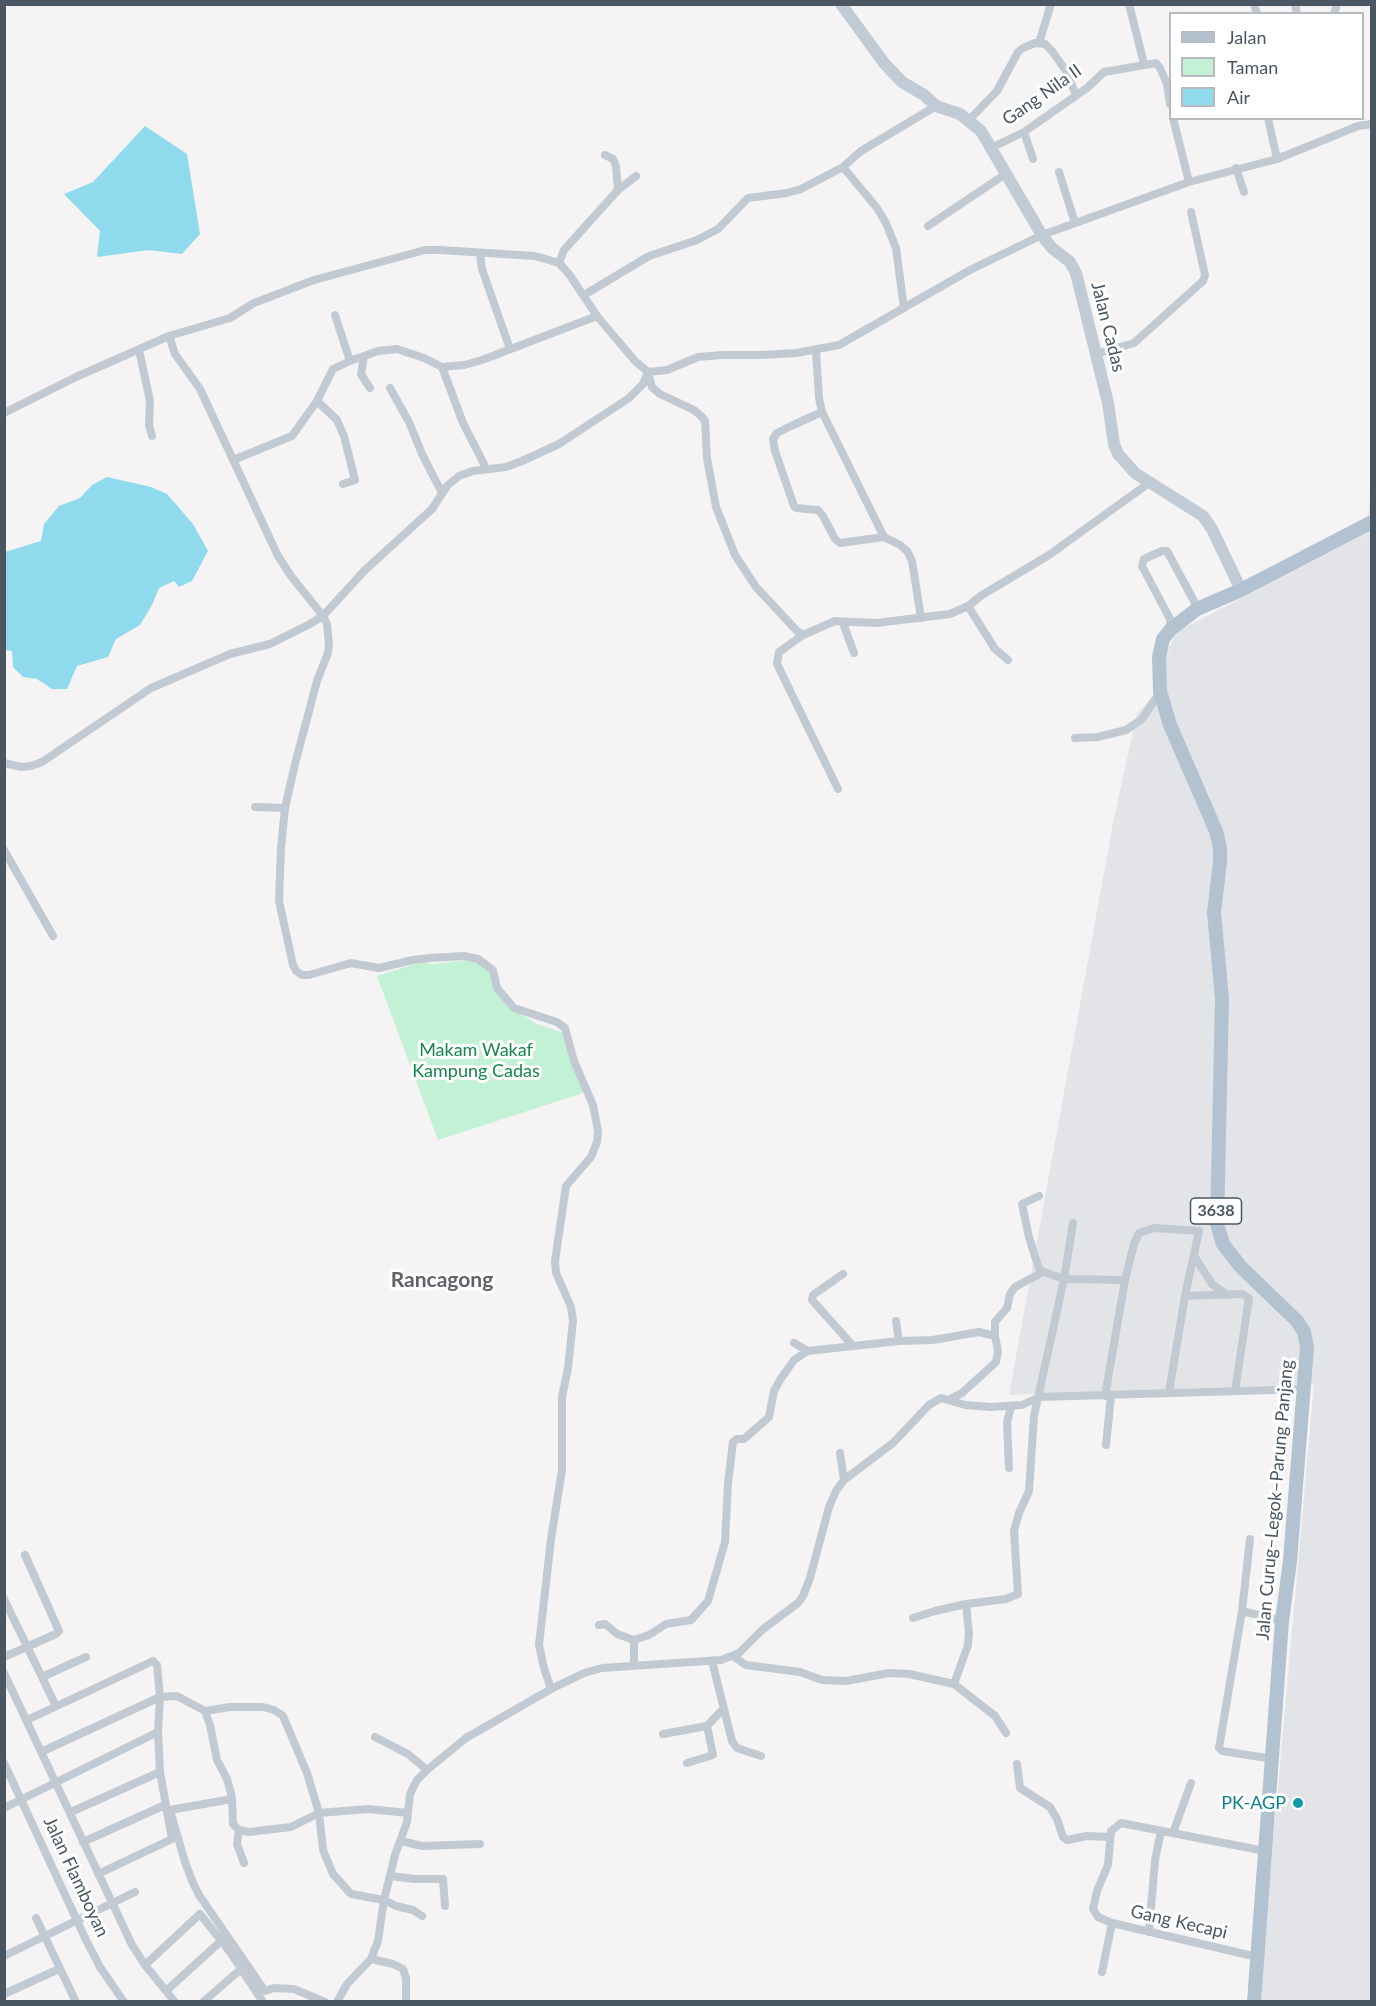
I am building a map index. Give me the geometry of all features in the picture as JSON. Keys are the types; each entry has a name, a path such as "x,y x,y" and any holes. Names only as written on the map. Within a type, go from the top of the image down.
{"main road":[{"name":"Jalan Curug–Legok–Parung Panjang","path":"1254,2001 1282,1621 1290,1561 1307,1347 1302,1327 1291,1313 1259,1286 1235,1260 1223,1244 1217,1224 1222,999 1214,912 1220,848 1216,831 1170,725 1160,692 1159,657 1163,639 1171,629 1197,609 1241,590 1371,522"}],"street":[{"name":"Jalan Cadas","path":"841,4 894,74 936,106 969,120 981,131 1042,235 1052,248 1070,262 1076,273 1108,403 1114,444 1125,464 1149,483 1203,516 1212,529 1241,590"},
{"path":"1039,42 1051,4"},
{"path":"1129,4 1144,64 1159,65 1168,83"},
{"path":"969,120 997,91 1018,52 1039,42 1052,51 1066,71 1076,94"},
{"name":"Gang Nila II","path":"991,148 1024,132 1090,85 1101,74 1144,64"},
{"path":"584,294 649,256 697,240 718,229 748,198 801,189 843,167 875,142 936,106"},
{"path":"1174,120 1189,182"},
{"path":"1268,120 1277,159"},
{"path":"648,372 667,370 698,357 816,351 839,345 970,270 1042,235 1189,182 1277,159 1358,126 1371,124"},
{"path":"1024,132 1033,159"},
{"path":"605,155 613,159 616,166 618,189"},
{"path":"843,167 886,223 896,248 904,308"},
{"path":"1236,168 1244,192"},
{"path":"1059,171 1075,223"},
{"path":"928,226 1007,173"},
{"path":"558,263 564,250 618,189 636,176"},
{"path":"1096,354 1134,343 1203,281 1205,275 1191,212"},
{"path":"4,413 76,377 169,336 230,318 254,303 314,280 425,250 535,256 558,263 584,294 597,316 635,361 648,372 652,387 660,394 694,410 702,417 716,507 735,555 756,587 803,635"},
{"path":"480,254 482,269 510,349"},
{"path":"335,315 350,361"},
{"path":"233,460 292,436 317,401 335,367 350,361 378,351 397,349 442,367 464,365 597,316"},
{"path":"169,336 175,354 200,389 278,556 323,615 328,633 328,653 317,681 285,808 281,848 279,901 296,971 302,975 309,975 351,963 379,968 422,959 464,956 478,959 493,970 497,988 514,1008 557,1022 565,1028 574,1061 593,1105 598,1131 597,1142 591,1156 566,1186 555,1261 556,1273 571,1307 573,1321 562,1397 562,1470 550,1550 540,1645 551,1689"},
{"path":"140,350 150,401 149,425 152,436"},
{"path":"816,351 822,412 884,537"},
{"path":"364,356 361,374 370,388"},
{"path":"442,367 463,423 486,468"},
{"path":"4,763 21,767 42,762 151,688 230,654 270,644 300,630 323,615 364,571 432,509 447,486 459,476 486,468 506,467 522,462 559,444 629,398 643,384 648,372"},
{"path":"390,388 410,422 422,454 442,494"},
{"path":"317,401 337,420 344,436 355,480 343,484"},
{"path":"822,412 784,429 773,438 775,451 794,506 818,510 824,516 835,539 840,543 884,537 907,551 912,561 921,618"},
{"path":"838,789 777,664 779,652 803,635 835,621 876,623 921,618 950,614 968,606 982,595 1049,555 1149,483"},
{"path":"1171,629 1170,620 1142,566 1144,559 1167,551 1197,609"},
{"path":"968,606 995,649 1008,660"},
{"path":"843,623 854,653"},
{"path":"1075,738 1098,737 1126,730 1142,719 1160,692"},
{"path":"255,807 285,808"},
{"path":"4,850 53,936"},
{"path":"1039,1196 1025,1201 1022,1209 1038,1266 1043,1272 1064,1279 1125,1280"},
{"path":"913,1618 966,1604 1006,1599 1018,1594 1014,1531 1029,1491 1034,1416 1064,1279 1073,1222"},
{"path":"1106,1445 1108,1396 1125,1280 1134,1244 1139,1233 1154,1228 1203,1229 1185,1296 1169,1392"},
{"path":"1194,1256 1212,1284 1227,1295"},
{"path":"950,1399 962,1393 996,1362 998,1351 995,1322 1007,1308 1010,1294 1015,1287 1043,1272"},
{"path":"843,1274 813,1296 812,1300 853,1346"},
{"path":"1185,1296 1243,1294 1249,1298 1235,1390"},
{"path":"896,1321 899,1341"},
{"path":"599,1625 605,1624 617,1634 634,1640 649,1635 666,1624 691,1620 708,1601 725,1542 733,1442 744,1439 769,1416 774,1391 794,1360 808,1351 899,1341 933,1340 979,1332 995,1336"},
{"path":"794,1343 808,1351"},
{"path":"337,2001 347,1984 371,1959 378,1941 384,1900 395,1855 407,1822 410,1794 417,1780 466,1738 570,1679 593,1671 634,1665 711,1661 734,1657 772,1620 798,1603 803,1596 830,1507 836,1491 844,1480 893,1443 929,1405 941,1398 975,1406 1011,1407 1022,1405 1039,1397 1304,1389"},
{"path":"1010,1468 1007,1422 1011,1407"},
{"path":"840,1453 844,1480"},
{"path":"1250,1539 1242,1611 1219,1748 1222,1751 1273,1759"},
{"path":"4,1657 56,1634 59,1630 25,1555"},
{"path":"4,1599 56,1706"},
{"path":"954,1684 968,1645 966,1604"},
{"path":"1242,1611 1282,1621"},
{"path":"634,1640 634,1665"},
{"path":"42,1677 86,1657"},
{"path":"734,1657 746,1665 800,1672 822,1680 846,1681 889,1673 954,1684 995,1716 1006,1733"},
{"path":"27,1720 151,1661 157,1665 160,1697 158,1732 160,1772 172,1839 98,1874"},
{"path":"711,1661 728,1732 735,1746 744,1752 761,1756"},
{"path":"4,1673 132,1945 145,1965 175,2001"},
{"path":"41,1752 160,1697 177,1696 205,1711 230,1707 263,1707 274,1710 283,1716 307,1773 319,1813 325,1857 338,1881 351,1894 384,1900 413,1910 422,1916"},
{"path":"663,1734 707,1726 723,1710"},
{"path":"205,1711 217,1760 227,1779 232,1799 232,1819 239,1830 237,1844 244,1863"},
{"path":"687,1763 713,1755 707,1726"},
{"path":"4,1808 158,1732"},
{"path":"375,1737 408,1754 427,1770"},
{"name":"Jalan Flamboyan","path":"4,1763 100,1967 124,2001"},
{"path":"1017,1764 1020,1788 1050,1807 1057,1819 1062,1838 1067,1840 1087,1836 1109,1837 1115,1826 1121,1823 1265,1851"},
{"path":"71,1812 160,1772"},
{"path":"1173,1833 1191,1783"},
{"path":"232,1799 170,1810 193,1883 265,1991 274,1988 294,1989 325,2001"},
{"path":"83,1842 165,1805"},
{"path":"239,1830 249,1833 291,1827 319,1813 368,1809 408,1813"},
{"path":"1149,1932 1155,1860 1161,1831"},
{"name":"Gang Kecapi","path":"1109,1837 1108,1865 1097,1891 1093,1909 1096,1915 1112,1923 1257,1957"},
{"path":"401,1841 422,1846 480,1844"},
{"path":"391,1876 442,1879 445,1906"},
{"path":"4,1956 135,1892"},
{"path":"145,1965 200,1914 241,1969 259,2000"},
{"path":"36,1918 73,2001"},
{"path":"1102,1972 1112,1923"},
{"path":"166,1991 221,1941"},
{"path":"371,1959 403,1969 406,1977 406,2001"},
{"path":"4,1994 59,1969"},
{"path":"203,2001 241,1969"}],"shaded area":[{"path":"1371,482 1371,2001 1259,2001 1314,1384 1009,1395 1114,818 1137,713 1167,683 1165,659 1176,632 1367,533"}],"green space":[{"name":"Makam Wakaf Kampung Cadas","path":"469,960 482,963 491,972 498,994 506,1005 537,1024 567,1034 583,1093 438,1140 377,976 421,962 432,964"}],"water":[{"path":"145,126 187,154 200,234 182,254 149,250 97,257 100,231 64,194 93,182"},
{"path":"107,477 151,487 167,494 193,524 208,551 192,581 179,587 174,581 159,588 140,625 116,639 108,657 77,666 67,689 52,689 37,679 23,677 13,667 12,651 5,650 5,552 41,541 44,524 59,506 80,498 92,485"}],"place":[{"name":"PK-AGP","path":"1298,1803"}],"district":[{"name":"Rancagong","path":"442,1280"}]}
